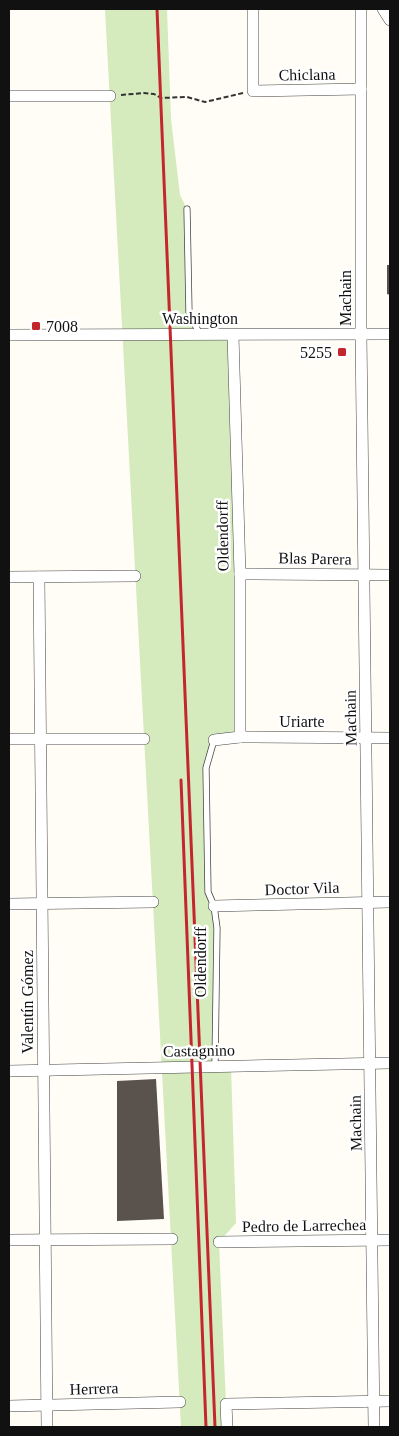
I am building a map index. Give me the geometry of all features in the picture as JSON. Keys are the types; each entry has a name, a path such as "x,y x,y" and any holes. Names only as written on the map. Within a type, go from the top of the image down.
{"street":[{"path":"253,9 253,91"},
{"name":"Machain","path":"361,9 361,334 374,1427"},
{"path":"383,9 390,20"},
{"name":"Chiclana","path":"253,91 361,89"},
{"path":"9,96 110,96"},
{"name":"Washington","path":"9,336 199,333 233,335 390,334"},
{"name":"Oldendorff","path":"233,335 240,574 240,736"},
{"name":"Blas Parera","path":"240,574 390,575"},
{"path":"9,577 135,576"},
{"name":"Valentín Gómez","path":"39,577 47,1427"},
{"name":"Uriarte","path":"214,740 240,736 390,738"},
{"path":"9,740 144,738"},
{"path":"9,904 153,902"},
{"name":"Doctor Vila","path":"214,906 390,902"},
{"name":"Castagnino","path":"9,1070 390,1063"},
{"path":"9,1240 172,1239"},
{"name":"Pedro de Larrechea","path":"219,1242 390,1240"},
{"path":"227,1427 226,1404 390,1401"},
{"name":"Herrera","path":"9,1406 180,1402"}],"lane":[{"path":"187,209 189,312 199,333"},
{"name":"Oldendorff","path":"214,740 206,768 208,892 214,906 217,928 215,1066"}],"path":[{"path":"110,96 144,93 154,94 161,98 187,97 205,102 253,91"}],"green space":[{"path":"105,9 167,9 171,119 180,195 187,209 189,312 199,333 233,335 240,737 214,740 206,768 208,892 217,928 215,1065 231,1066 236,1223 219,1242 227,1427 181,1427"}],"building":[{"path":"387,265 390,265 390,295 387,294"},
{"path":"156,1079 164,1219 117,1221 117,1081"}],"railway":[{"path":"157,9 215,1427"},
{"path":"181,780 206,1427"}],"place":[{"name":"7008","path":"36,326"},
{"name":"5255","path":"342,352"}]}
